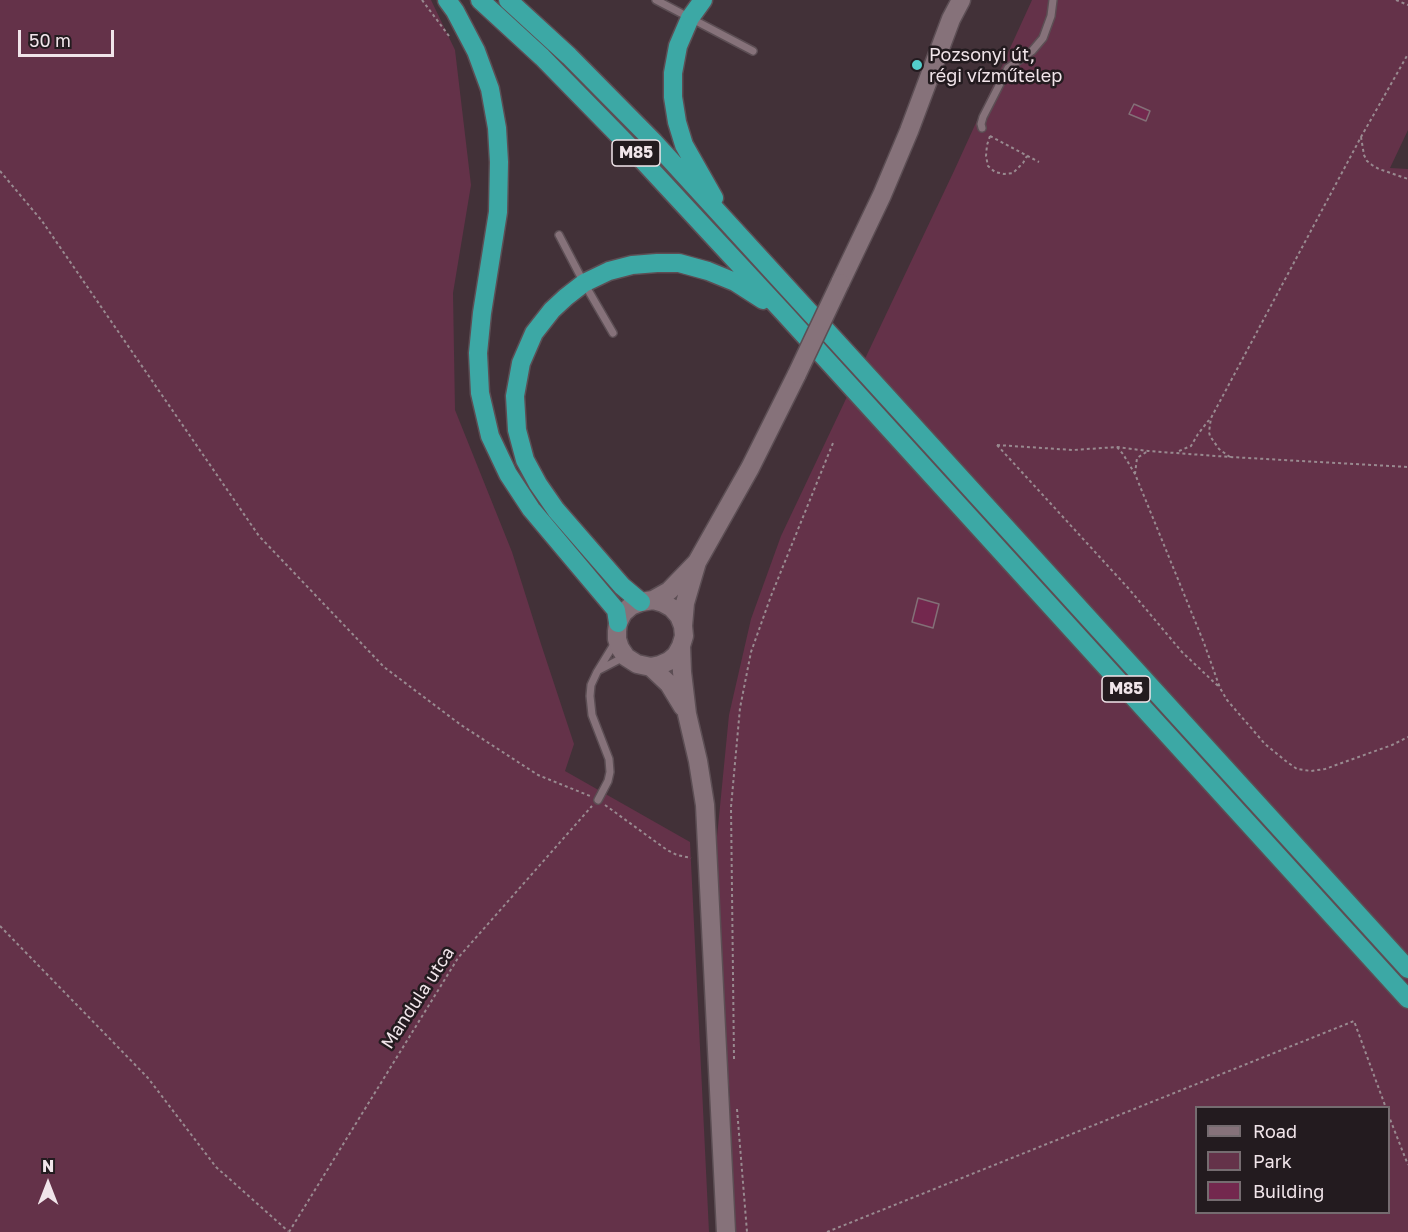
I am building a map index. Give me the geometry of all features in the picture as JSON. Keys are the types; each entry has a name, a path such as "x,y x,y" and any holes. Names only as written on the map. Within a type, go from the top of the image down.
{"highway":[{"path":"447,0 476,51 490,88 497,128 498,212 478,353 480,393 490,436 508,474 531,509 616,610 618,631"},
{"name":"M85","path":"480,0 542,57 632,149 1408,999"},
{"name":"M85","path":"508,0 583,70 654,142 1408,969"},
{"path":"703,0 690,18 678,46 673,73 673,97 684,145 728,223"},
{"path":"647,601 622,586 556,510 525,460 517,430 515,396 521,363 534,333 552,310 584,283 609,271 632,265 657,263 679,263 708,271 735,282 784,313"}],"main road":[{"path":"951,19 953,0"},
{"path":"697,562 669,591 631,606 624,614 618,631 620,648 626,657 637,664 651,667 669,661 681,646 684,636 685,603 697,562 750,468 882,195 951,19 961,0"},
{"path":"647,601 663,603 672,608 679,616 683,626"},
{"path":"681,646 687,714 698,760 705,805 726,1232"},
{"path":"651,667 669,684 687,714"}],"lane":[{"path":"656,0 753,51"},
{"path":"982,128 983,117 1008,68 1032,51 1043,38 1051,16 1053,0"},
{"path":"559,235 613,333"},
{"path":"598,800 610,772 609,759 592,715 591,685 618,631"},
{"path":"597,672 619,658 626,657"}],"path":[{"path":"422,0 449,36"},
{"path":"1396,0 1408,5"},
{"path":"1174,453 1191,446 1211,418 1361,137 1408,54"},
{"path":"982,128 990,136 1039,162"},
{"path":"990,136 986,156 988,166 994,172 1013,173 1023,164 1027,156"},
{"path":"1361,137 1364,155 1372,165 1408,179"},
{"path":"0,171 42,221 259,536 384,666 461,725 538,775 598,800 677,855 707,858"},
{"path":"1211,418 1210,436 1230,457"},
{"path":"734,1062 731,807 740,708 751,652 833,442"},
{"path":"1220,687 1182,652 1129,589 997,445 1073,450 1116,447 1230,457 1408,467"},
{"path":"1116,447 1135,474 1220,687 1227,700 1265,744 1298,769 1311,771 1325,770 1408,737"},
{"path":"1135,474 1137,459 1148,451"},
{"name":"Mandula utca","path":"288,1232 458,958 598,800"},
{"path":"0,926 147,1078 216,1167 288,1232"},
{"path":"827,1232 1354,1021 1386,1106"},
{"path":"736,1107 747,1232"},
{"path":"1390,1117 1408,1165"}],"green space":[{"path":"0,0 431,0 455,50 471,185 453,293 455,410 512,552 574,744 565,771 690,842 709,1232 0,1232"},
{"path":"1032,0 1408,0 1408,130 1390,168 1408,169 1408,1232 732,1232 724,1107 730,1096 724,1031 715,857 729,715 751,619 781,536 954,171"}],"building":[{"path":"1134,104 1150,111 1146,121 1129,114"},
{"path":"918,598 939,604 933,628 912,622"}],"place":[{"name":"Pozsonyi út, régi vízműtelep","path":"917,65"}]}
